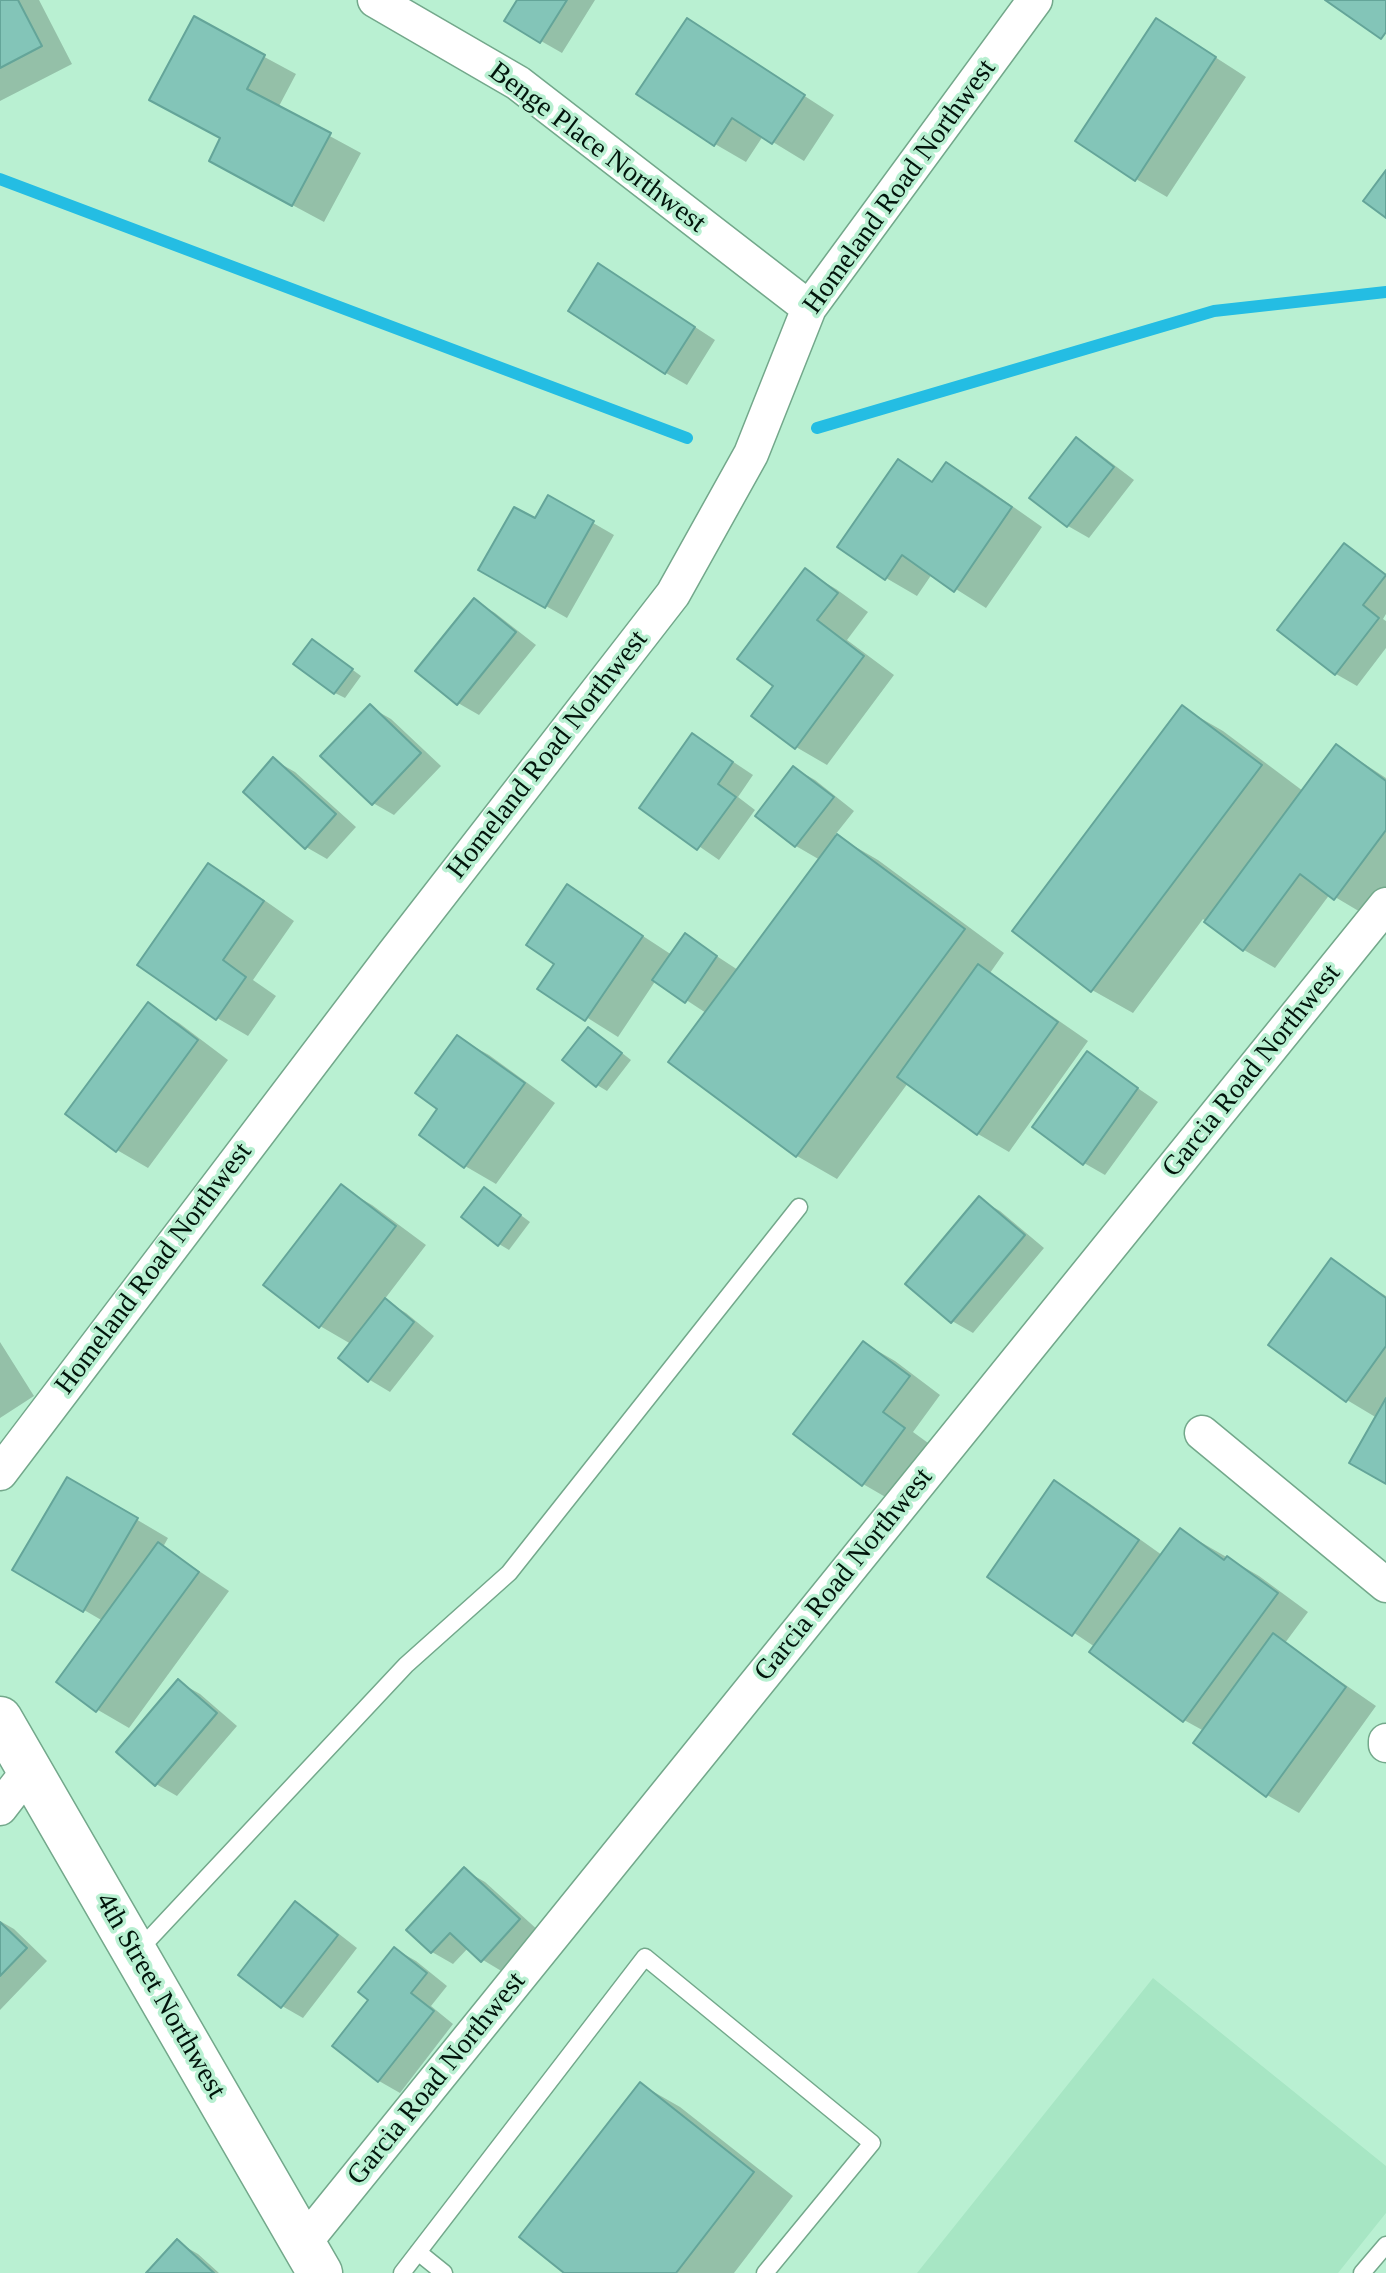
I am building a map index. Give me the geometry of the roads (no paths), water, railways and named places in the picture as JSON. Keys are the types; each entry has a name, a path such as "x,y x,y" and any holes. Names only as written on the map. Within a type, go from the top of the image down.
{"main road":[{"name":"4th Street Northwest","path":"0,1719 311,2259"}],"street":[{"name":"Benge Place Northwest","path":"375,0 518,83 809,308"},
{"name":"Homeland Road Northwest","path":"0,1473 393,955 673,594 751,454 809,308 1035,0"},
{"name":"Garcia Road Northwest","path":"311,2259 1386,905"},
{"path":"1202,1433 1386,1585"},
{"path":"0,1808 30,1769"}],"lane":[{"path":"136,1953 406,1665 509,1573 799,1207"},
{"path":"402,2273 645,1957 872,2143 765,2273"},
{"path":"1362,2273 1386,2245"},
{"path":"418,2252 444,2273"}],"waterway":[{"path":"0,179 687,438"},
{"path":"817,428 1214,311 1386,292"}]}
